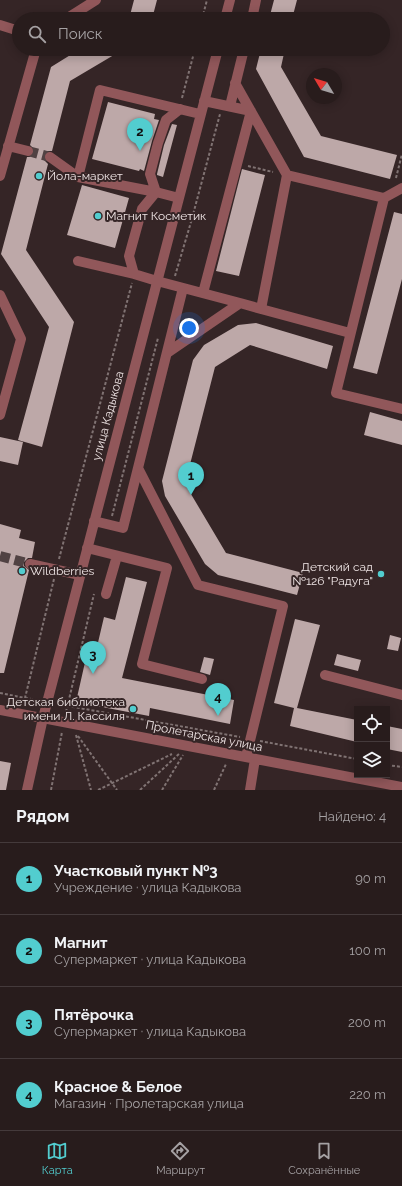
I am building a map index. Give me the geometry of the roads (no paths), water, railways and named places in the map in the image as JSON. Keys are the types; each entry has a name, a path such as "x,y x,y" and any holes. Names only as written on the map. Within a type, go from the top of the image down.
{"street":[{"path":"77,12 96,0"},
{"path":"227,12 230,0"},
{"path":"253,12 256,0"},
{"path":"0,25 12,29"},
{"path":"0,176 34,56"},
{"name":"улица Кадыкова","path":"27,790 47,702 216,56"},
{"path":"230,106 242,56"},
{"path":"235,83 287,175 260,309"},
{"path":"78,177 100,90 200,114"},
{"path":"204,101 251,111"},
{"path":"156,192 150,174 158,143 166,120 180,109"},
{"path":"203,293 251,111"},
{"path":"8,146 28,151"},
{"path":"50,157 78,177 179,198"},
{"path":"287,175 388,196 402,188"},
{"path":"134,274 129,256 142,208 156,192"},
{"path":"388,196 350,333 336,393 402,409"},
{"path":"78,260 350,333"},
{"path":"94,521 123,528 183,288"},
{"path":"0,295 21,339 0,415"},
{"path":"167,353 240,303"},
{"path":"138,468 198,585 283,606 251,739 250,790"},
{"path":"87,548 167,568 142,664 202,679"},
{"path":"106,594 116,556"},
{"path":"30,564 80,575"},
{"path":"325,675 402,695"},
{"name":"Пролетарская улица","path":"0,710 402,787"}],"tunnel":[{"path":"28,151 50,157"},
{"path":"0,556 30,564"}],"place":[{"name":"Магнит","path":"140,151"},
{"name":"Йола-маркет","path":"39,176"},
{"name":"Магнит Косметик","path":"98,216"},
{"name":"Участковый пункт №3","path":"191,495"},
{"name":"Wildberries","path":"22,571"},
{"name":"Детский сад №126 \"Радуга\"","path":"381,574"},
{"name":"Пятёрочка","path":"93,674"},
{"name":"Детская библиотека имени Л. Кассиля","path":"133,709"},
{"name":"Красное & Белое","path":"218,716"}]}
